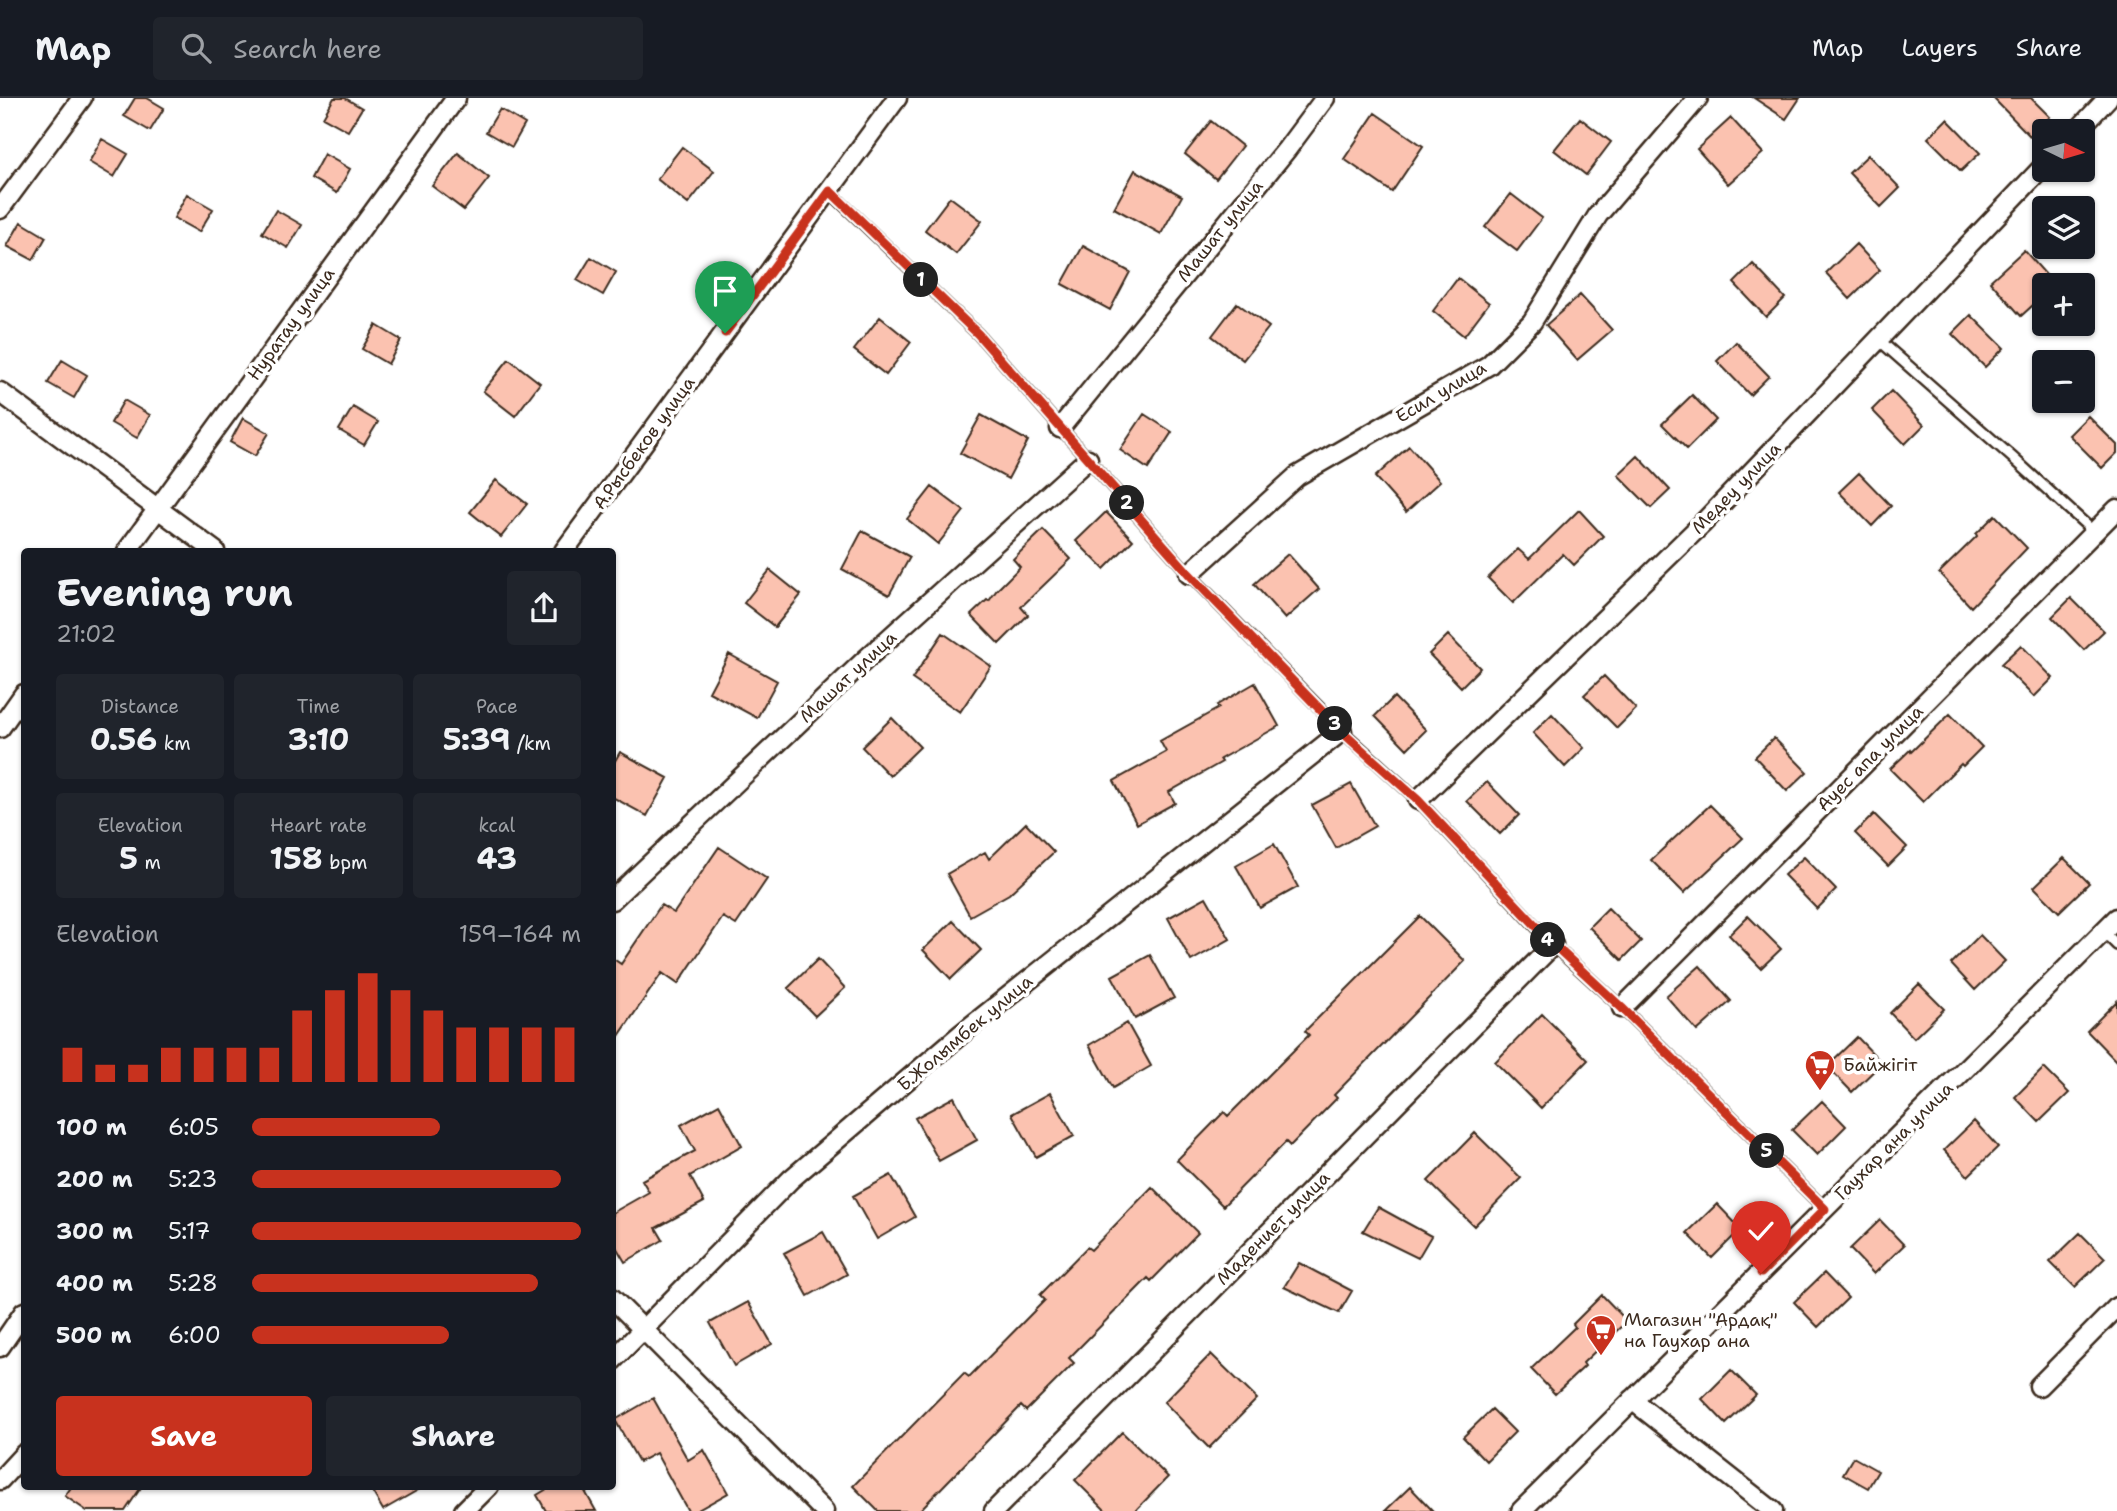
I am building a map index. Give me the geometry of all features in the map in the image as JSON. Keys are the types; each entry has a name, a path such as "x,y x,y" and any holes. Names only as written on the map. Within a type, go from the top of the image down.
{"street":[{"path":"0,209 82,98"},
{"name":"Нуратау улица","path":"129,548 456,98"},
{"name":"А.Рысбеков улица","path":"566,548 897,98"},
{"name":"Машат улица","path":"1060,428 1287,149 1325,98"},
{"name":"Есил улица","path":"1189,574 1297,476 1489,365 1532,322 1598,215 1698,98"},
{"path":"2088,119 2108,98"},
{"name":"Медеу улица","path":"1418,800 1702,524 2032,179"},
{"path":"0,392 211,548"},
{"name":"Машат улица","path":"616,896 865,660 1088,459"},
{"name":"Ауес апа улица","path":"1622,1008 2117,509"},
{"path":"0,728 21,698"},
{"name":"Б.Жолымбек улица","path":"616,1357 792,1179 950,1043 1342,732"},
{"name":"Гаухар ана улица","path":"1521,1511 2117,918"},
{"name":"Мадениет улица","path":"993,1511 1553,944"},
{"path":"616,1302 824,1511"},
{"path":"2039,1386 2117,1307"},
{"path":"0,1347 21,1316"},
{"path":"1632,1400 1773,1511"},
{"path":"0,1480 21,1457"},
{"path":"464,1511 485,1490"}],"lane":[{"path":"830,191 978,334 1189,574 1342,732 1418,800 1553,944 1622,1008 1825,1209"},
{"path":"1879,340 2094,532"},
{"path":"2104,931 2117,945"}],"building":[{"path":"135,98 147,98 164,108 150,131 124,116"},
{"path":"334,98 345,98 362,108 348,131 323,117"},
{"path":"1754,98 1800,98 1786,119"},
{"path":"1993,98 2031,98 2050,117 2032,119 2030,136"},
{"path":"500,109 525,124 512,147 486,132"},
{"path":"1375,113 1423,146 1392,192 1344,159"},
{"path":"1580,118 1611,142 1586,175 1554,150"},
{"path":"1731,118 1763,153 1728,184 1697,149"},
{"path":"1947,119 1980,153 1961,171 1928,138"},
{"path":"1211,121 1242,146 1216,179 1185,154"},
{"path":"102,139 128,154 114,177 89,162"},
{"path":"682,147 714,171 688,204 657,179"},
{"path":"458,153 489,178 464,210 432,186"},
{"path":"324,154 350,169 337,193 311,178"},
{"path":"1868,155 1900,188 1881,207 1849,173"},
{"path":"1135,170 1182,196 1161,234 1114,208"},
{"path":"187,194 213,209 199,232 174,218"},
{"path":"1511,194 1542,218 1517,251 1485,227"},
{"path":"950,197 982,221 956,254 925,230"},
{"path":"276,210 302,225 288,248 262,233"},
{"path":"21,222 46,237 33,260 7,246"},
{"path":"1856,244 1880,270 1850,299 1826,273"},
{"path":"1083,246 1130,272 1110,310 1062,284"},
{"path":"2024,250 2044,273 2032,273 2032,306 2021,316 1990,281"},
{"path":"591,257 616,272 603,295 577,280"},
{"path":"1753,264 1785,298 1766,317 1734,283"},
{"path":"1458,278 1489,303 1464,336 1433,311"},
{"path":"1580,295 1612,330 1577,360 1546,325"},
{"path":"1237,303 1269,327 1243,360 1212,336"},
{"path":"1971,315 2004,348 1985,367 1952,334"},
{"path":"880,317 911,342 886,375 854,350"},
{"path":"376,325 401,340 388,364 362,349"},
{"path":"1736,342 1769,376 1750,395 1717,361"},
{"path":"509,359 540,383 515,416 483,391"},
{"path":"62,360 87,375 74,398 48,383"},
{"path":"1891,391 1924,425 1905,444 1872,410"},
{"path":"1692,395 1716,420 1687,449 1662,424"},
{"path":"124,400 150,415 137,438 111,423"},
{"path":"353,407 378,422 364,445 339,430"},
{"path":"1144,414 1172,432 1148,469 1120,450"},
{"path":"981,415 1028,441 1008,479 960,453"},
{"path":"2088,416 2117,445 2117,453 2102,468 2069,435"},
{"path":"243,418 269,433 255,456 230,442"},
{"path":"1409,446 1440,481 1406,512 1375,477"},
{"path":"1638,456 1670,490 1651,508 1618,475"},
{"path":"1859,473 1891,506 1872,526 1839,492"},
{"path":"496,480 527,504 501,537 470,512"},
{"path":"932,487 964,511 938,544 907,519"},
{"path":"1579,510 1603,536 1574,565 1563,554 1513,603 1488,578 1518,549 1529,559"},
{"path":"1106,512 1133,540 1104,569 1076,541"},
{"path":"1995,515 2027,548 1971,607 1939,573"},
{"path":"1043,530 1071,559 1021,607 1028,615 999,644 971,615 989,601 1020,567 1013,559"},
{"path":"862,531 910,557 889,595 842,569"},
{"path":"1288,554 1319,589 1285,619 1254,584"},
{"path":"770,570 801,595 775,627 744,603"},
{"path":"2071,598 2104,631 2084,650 2052,617"},
{"path":"943,633 991,666 960,712 912,679"},
{"path":"1448,635 1480,668 1461,687 1429,654"},
{"path":"2021,645 2053,678 2034,697 2001,664"},
{"path":"729,654 777,681 757,718 709,692"},
{"path":"1604,676 1636,709 1617,728 1584,695"},
{"path":"1255,683 1279,726 1169,792 1175,803 1137,824 1114,781 1166,752 1160,741 1219,708 1217,705"},
{"path":"1394,697 1426,730 1407,749 1375,716"},
{"path":"1552,714 1584,748 1565,767 1533,733"},
{"path":"1950,714 1982,747 1923,802 1890,769"},
{"path":"892,718 920,747 890,776 862,747"},
{"path":"1774,738 1807,772 1787,791 1755,757"},
{"path":"620,752 668,778 647,816 616,799 616,759"},
{"path":"1487,782 1519,815 1500,834 1467,801"},
{"path":"1351,784 1375,826 1336,848 1312,805"},
{"path":"1710,805 1743,838 1684,893 1651,860"},
{"path":"1874,814 1907,847 1888,866 1855,833"},
{"path":"1026,823 1054,852 1009,894 970,916 947,874 985,852 989,859"},
{"path":"1274,844 1298,887 1260,908 1236,866"},
{"path":"719,847 767,879 736,925 723,917 678,984 662,973 616,1040 616,961 621,964 661,905 674,913"},
{"path":"1804,857 1836,890 1817,909 1784,875"},
{"path":"2064,858 2089,883 2059,912 2034,887"},
{"path":"1206,897 1230,939 1191,961 1168,918"},
{"path":"1608,908 1641,941 1622,960 1589,927"},
{"path":"1420,916 1465,961 1334,1095 1337,1098 1290,1146 1286,1142 1223,1206 1177,1160 1224,1112 1228,1116 1309,1035 1305,1031"},
{"path":"1748,916 1781,949 1761,968 1729,935"},
{"path":"953,921 981,950 951,979 923,950"},
{"path":"1980,935 2005,961 1975,990 1951,964"},
{"path":"1150,955 1174,998 1135,1019 1112,976"},
{"path":"818,959 845,988 815,1016 788,988"},
{"path":"1700,966 1731,1001 1697,1031 1666,996"},
{"path":"1919,984 1944,1009 1914,1038 1890,1013"},
{"path":"2117,1001 2117,1062 2087,1031"},
{"path":"1542,1014 1588,1060 1541,1108 1495,1062"},
{"path":"1127,1023 1151,1066 1113,1088 1089,1045"},
{"path":"1857,1037 1882,1063 1852,1092 1827,1066"},
{"path":"2044,1068 2069,1093 2039,1122 2015,1097"},
{"path":"1050,1093 1074,1136 1036,1157 1012,1114"},
{"path":"954,1097 977,1140 939,1161 915,1118"},
{"path":"1822,1101 1846,1126 1817,1155 1792,1130"},
{"path":"719,1104 742,1146 690,1176 704,1202 656,1228 663,1240 625,1262 616,1247 616,1211 649,1192 642,1180 695,1151 681,1125"},
{"path":"1974,1121 1998,1147 1968,1176 1944,1150"},
{"path":"1475,1133 1521,1178 1474,1226 1428,1181"},
{"path":"891,1175 915,1217 877,1239 853,1196"},
{"path":"1152,1187 1198,1233 1151,1281 1148,1278 1069,1358 1074,1363 1026,1411 1021,1406 919,1511 878,1511 853,1486 964,1373 969,1377 1045,1300 1040,1295 1087,1247 1091,1250"},
{"path":"1717,1204 1741,1229 1712,1258 1687,1233"},
{"path":"1378,1207 1431,1236 1418,1258 1363,1231"},
{"path":"1880,1220 1904,1245 1874,1274 1850,1249"},
{"path":"823,1232 847,1274 808,1296 784,1253"},
{"path":"2080,1233 2105,1258 2075,1287 2050,1262"},
{"path":"1299,1263 1352,1291 1339,1313 1284,1287"},
{"path":"1824,1273 1848,1298 1818,1327 1794,1302"},
{"path":"1602,1295 1627,1321 1555,1394 1531,1369 1575,1327 1573,1324"},
{"path":"748,1302 772,1344 734,1366 710,1323"},
{"path":"1211,1354 1257,1399 1209,1448 1164,1402"},
{"path":"1731,1370 1756,1395 1726,1424 1702,1399"},
{"path":"653,1398 688,1460 704,1450 728,1493 696,1511 688,1511 656,1453 639,1462 616,1419"},
{"path":"1492,1409 1515,1432 1486,1461 1463,1437"},
{"path":"1122,1432 1168,1477 1135,1511 1106,1511 1075,1480"},
{"path":"1853,1457 1878,1471 1868,1488 1843,1474"},
{"path":"1410,1487 1433,1511 1385,1511"},
{"path":"69,1490 139,1490 125,1511 87,1511 65,1496"},
{"path":"371,1490 418,1490 383,1510"},
{"path":"545,1490 584,1490 596,1511 546,1511 537,1495"}],"place":[{"name":"Байжігіт","path":"1820,1092"},
{"name":"Магазин \"Ардақ\" на Гаухар ана","path":"1601,1357"}],"route":[{"path":"725,333 830,191 978,334 1189,574 1342,732 1418,800 1553,944 1622,1008 1825,1209 1761,1273"}]}
